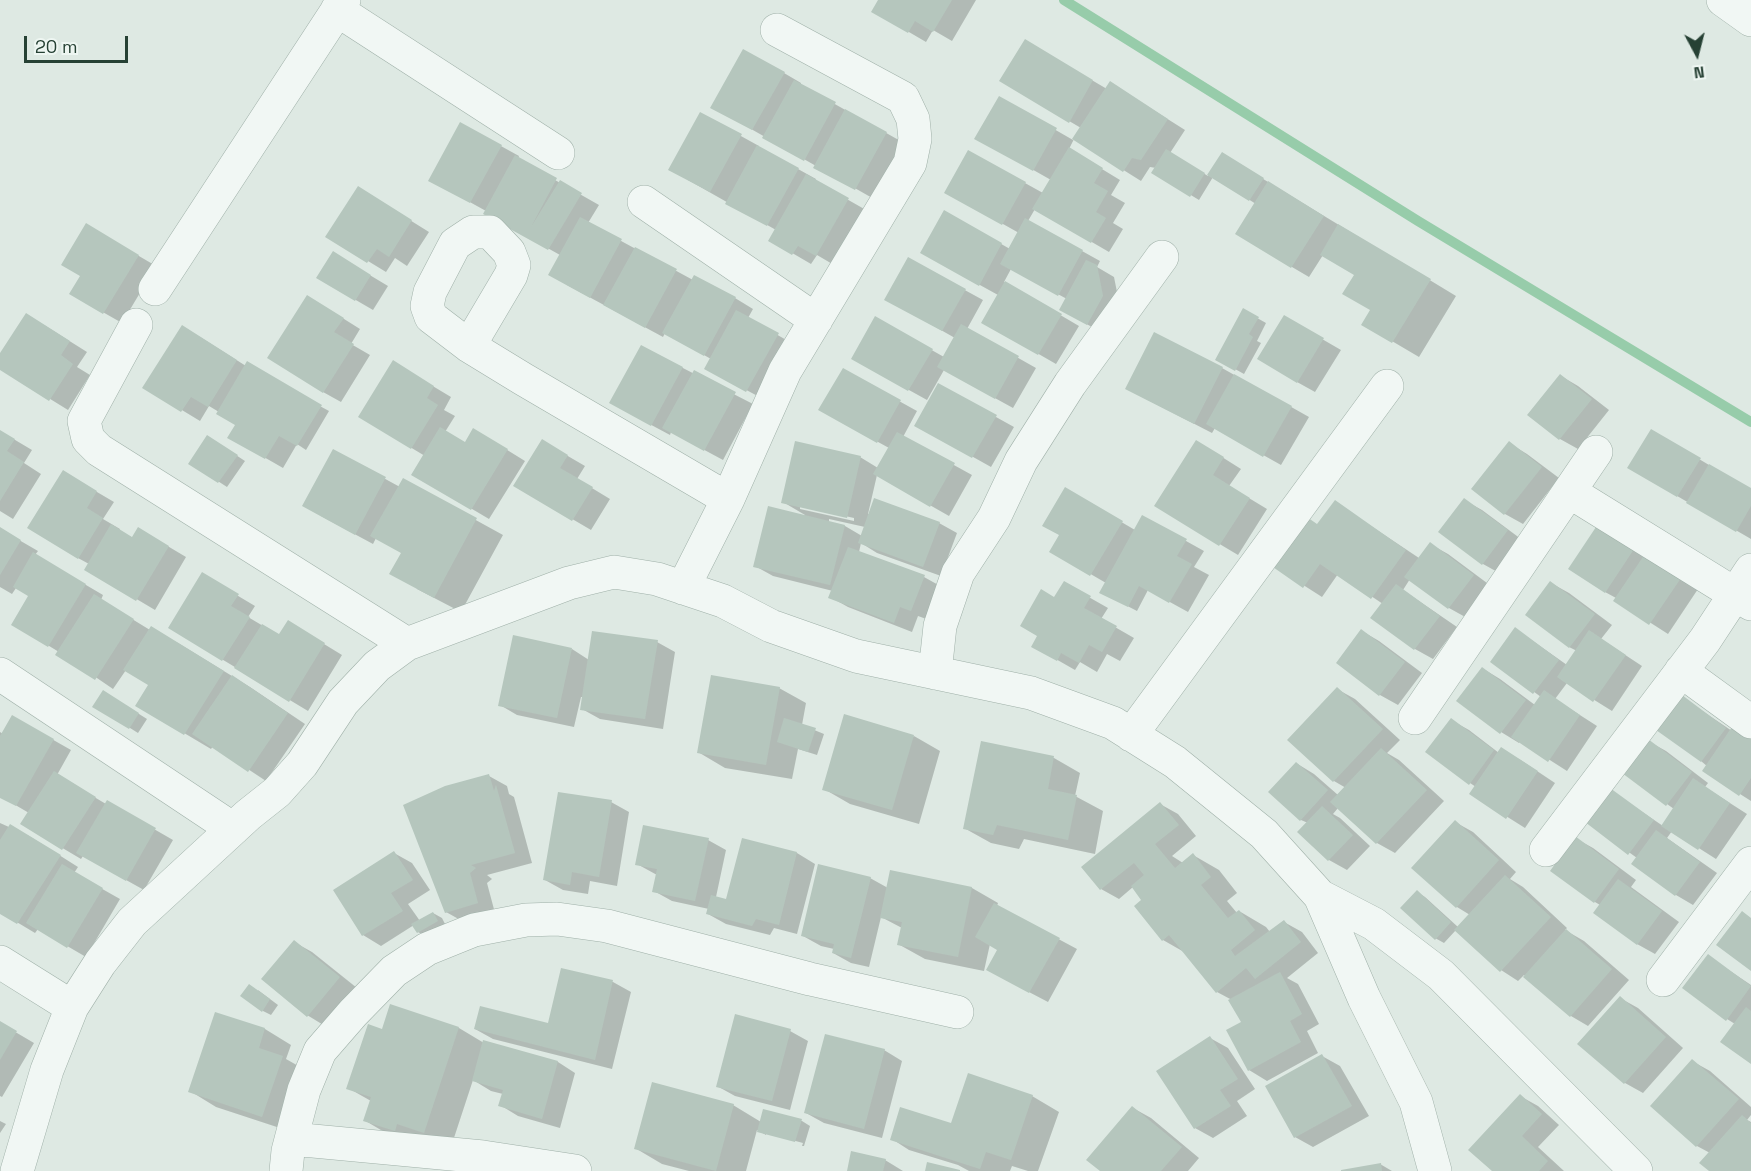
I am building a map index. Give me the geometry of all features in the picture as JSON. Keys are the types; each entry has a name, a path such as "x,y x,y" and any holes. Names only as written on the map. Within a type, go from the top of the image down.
{"street":[{"path":"1723,0 1751,20"},
{"path":"155,289 340,5 558,153"},
{"path":"683,588 728,499 785,371 910,163 915,139 913,119 903,98 777,30"},
{"path":"644,202 816,320"},
{"path":"935,674 940,626 958,573 994,518 1021,461 1070,384 1162,257"},
{"path":"136,325 84,421 88,439 99,450 407,644"},
{"path":"469,346 728,499"},
{"path":"1131,735 1387,386"},
{"path":"1415,718 1596,452"},
{"path":"1546,850 1681,671 1746,590 1570,492"},
{"path":"17,1171 47,1070 72,1006 100,963 132,922 232,829 277,792 303,764 343,702 356,687 377,666 407,644 569,583 614,572 657,579 723,601 771,626 846,653 1031,693 1113,723 1175,762 1264,834 1320,896 1364,998 1416,1102 1435,1171"},
{"path":"1681,671 1751,722"},
{"path":"0,674 232,829"},
{"path":"1663,980 1751,863"},
{"path":"1320,896 1374,924 1441,975 1636,1171"},
{"path":"285,1171 304,1090 320,1051 394,971 427,949 474,930 526,920 557,919 607,926 810,979 957,1012"},
{"path":"0,962 72,1006"},
{"path":"292,1139 483,1157 575,1171"}],"building":[{"path":"878,0 952,0 933,32 915,21 908,33 871,12"},
{"path":"1025,39 1093,80 1069,123 999,81"},
{"path":"743,49 785,72 752,130 710,108"},
{"path":"794,80 836,102 804,161 762,138"},
{"path":"1110,81 1168,119 1141,160 1132,158 1123,172 1072,139"},
{"path":"999,96 1057,128 1033,171 974,139"},
{"path":"845,109 887,132 855,190 813,168"},
{"path":"700,112 742,134 710,192 668,170"},
{"path":"460,122 502,145 470,203 428,181"},
{"path":"757,145 799,168 767,226 725,204"},
{"path":"1069,147 1103,168 1094,183 1108,191 1096,212 1106,218 1091,243 1032,209"},
{"path":"1166,149 1205,173 1190,197 1151,173"},
{"path":"968,150 1026,182 1002,225 944,193"},
{"path":"1222,152 1264,178 1249,201 1207,175"},
{"path":"515,155 557,178 531,227 560,180 582,193 548,250 483,214"},
{"path":"806,174 849,198 816,256 798,246 792,255 768,241"},
{"path":"1268,181 1324,216 1291,268 1235,234"},
{"path":"358,186 412,220 389,257 377,249 367,263 325,237"},
{"path":"944,210 1002,243 979,286 920,253"},
{"path":"580,217 622,239 590,298 548,275"},
{"path":"1025,218 1083,250 1058,296 1000,264"},
{"path":"86,223 139,255 103,314 69,294 80,276 61,265"},
{"path":"1338,224 1431,279 1392,343 1361,325 1370,310 1342,294 1354,275 1320,255"},
{"path":"635,247 677,269 645,328 603,305"},
{"path":"333,251 371,275 355,301 316,278"},
{"path":"908,257 966,289 942,331 884,300"},
{"path":"1086,260 1097,265 1103,296 1087,325 1059,310"},
{"path":"694,275 736,297 704,356 662,333"},
{"path":"1005,281 1062,314 1038,355 981,323"},
{"path":"307,295 344,318 334,332 354,344 323,393 267,358"},
{"path":"1243,308 1259,317 1249,334 1253,337 1235,371 1215,360"},
{"path":"736,310 779,333 746,392 704,369"},
{"path":"26,313 70,341 61,355 73,364 49,401 0,370 0,353"},
{"path":"1284,315 1324,338 1297,383 1257,359"},
{"path":"875,316 933,349 908,391 851,359"},
{"path":"961,324 1019,356 995,399 937,367"},
{"path":"182,325 237,360 208,407 191,397 181,412 142,388"},
{"path":"1154,332 1223,367 1194,424 1125,389"},
{"path":"641,345 683,367 651,426 609,403"},
{"path":"393,360 434,386 427,398 438,405 411,449 358,417"},
{"path":"247,361 322,405 297,446 279,436 265,459 227,438 235,425 216,414"},
{"path":"843,368 901,400 877,443 818,410"},
{"path":"694,370 736,392 704,451 662,428"},
{"path":"1234,374 1292,406 1263,457 1206,424"},
{"path":"1560,374 1592,399 1559,440 1527,415"},
{"path":"938,383 997,415 972,458 914,426"},
{"path":"440,427 465,442 473,428 508,449 471,510 411,475"},
{"path":"1651,429 1701,458 1677,497 1627,468"},
{"path":"0,430 15,439 7,451 24,462 0,501"},
{"path":"897,432 955,463 930,507 873,474"},
{"path":"207,435 238,455 218,483 188,464"},
{"path":"542,439 568,455 560,468 593,487 572,521 513,486"},
{"path":"1196,440 1224,457 1213,475 1250,498 1219,546 1154,506"},
{"path":"795,441 861,456 847,518 781,503"},
{"path":"1509,441 1542,467 1504,515 1471,489"},
{"path":"333,449 386,477 355,535 302,506"},
{"path":"1709,464 1751,488 1751,506 1736,532 1686,503"},
{"path":"63,470 97,491 87,508 103,518 78,559 27,528"},
{"path":"403,478 477,518 434,598 389,574 401,553 370,536"},
{"path":"1065,487 1123,521 1090,576 1049,552 1059,535 1042,526"},
{"path":"874,498 940,522 923,567 858,543"},
{"path":"1464,498 1508,530 1482,565 1438,532"},
{"path":"1335,500 1406,550 1371,599 1320,564 1303,588 1270,565 1304,515 1317,524"},
{"path":"768,506 845,525 830,585 753,567"},
{"path":"1142,515 1187,539 1177,556 1192,564 1169,603 1139,586 1128,607 1099,593"},
{"path":"1600,521 1636,546 1605,593 1568,569"},
{"path":"111,524 132,537 138,527 169,546 136,601 84,570"},
{"path":"0,527 21,540 0,575"},
{"path":"1430,542 1474,575 1448,609 1404,577"},
{"path":"848,547 925,575 911,611 900,607 894,623 828,598"},
{"path":"33,552 86,584 48,647 11,625 28,596 13,587"},
{"path":"1645,554 1681,578 1649,625 1613,601"},
{"path":"202,572 239,594 231,606 250,617 222,661 168,628"},
{"path":"1064,581 1091,596 1084,608 1117,626 1102,652 1089,645 1079,663 1061,653 1057,661 1031,647 1037,636 1020,626 1041,589 1054,597"},
{"path":"1550,581 1595,614 1569,648 1525,615"},
{"path":"1396,584 1440,616 1414,650 1370,618"},
{"path":"94,594 134,619 95,680 55,655"},
{"path":"288,620 325,643 289,702 234,668 262,624 279,634"},
{"path":"151,626 224,671 184,735 135,706 148,685 123,670"},
{"path":"1515,627 1559,660 1533,694 1490,662"},
{"path":"1361,629 1405,662 1379,696 1336,663"},
{"path":"1589,630 1626,655 1593,702 1557,677"},
{"path":"592,631 658,640 645,719 580,710"},
{"path":"513,635 572,648 557,718 498,706"},
{"path":"1482,667 1526,700 1500,734 1456,701"},
{"path":"232,675 288,713 248,772 192,734"},
{"path":"711,675 780,687 766,765 697,753"},
{"path":"1337,687 1383,729 1333,782 1287,740"},
{"path":"103,690 139,713 129,729 92,707"},
{"path":"1544,690 1580,715 1548,762 1511,737"},
{"path":"1682,695 1726,728 1701,762 1656,730"},
{"path":"844,714 914,735 892,810 822,790"},
{"path":"12,715 54,739 16,806 0,798 0,736"},
{"path":"784,718 816,728 808,752 777,742"},
{"path":"1451,718 1494,750 1469,785 1425,752"},
{"path":"1734,724 1751,735 1751,778 1739,796 1702,771"},
{"path":"1648,739 1692,772 1666,806 1622,773"},
{"path":"981,741 1054,756 1048,789 1077,795 1068,840 997,825 993,835 963,829"},
{"path":"1501,747 1538,771 1506,819 1469,794"},
{"path":"1381,748 1427,790 1376,844 1330,802"},
{"path":"1296,762 1328,790 1300,821 1268,792"},
{"path":"54,771 96,797 62,850 20,824"},
{"path":"489,774 494,791 496,785 515,853 471,865 476,868 470,873 478,903 445,913 403,805 445,786"},
{"path":"1693,778 1730,803 1698,850 1661,826"},
{"path":"1610,788 1654,820 1628,855 1585,822"},
{"path":"558,792 612,800 599,877 572,872 570,885 543,880"},
{"path":"107,800 156,828 126,881 76,853"},
{"path":"1160,802 1179,825 1155,844 1175,868 1193,853 1211,877 1201,885 1228,918 1239,910 1255,930 1231,950 1235,956 1284,920 1301,942 1255,979 1246,968 1216,993 1169,935 1162,941 1134,906 1141,900 1131,886 1144,875 1134,863 1100,890 1081,867"},
{"path":"1322,806 1353,835 1328,861 1297,832"},
{"path":"1455,820 1499,860 1456,908 1411,868"},
{"path":"10,824 61,855 17,924 0,914 0,840"},
{"path":"643,825 709,838 695,901 652,892 657,869 635,865"},
{"path":"1656,830 1700,862 1675,896 1631,864"},
{"path":"1575,836 1619,869 1594,903 1550,871"},
{"path":"742,838 797,852 779,925 756,919 752,926 706,914 711,895 726,899"},
{"path":"394,851 413,880 391,893 403,911 362,936 333,890"},
{"path":"62,864 103,888 67,948 26,923"},
{"path":"818,864 871,877 851,958 832,953 834,944 801,936"},
{"path":"890,870 972,887 958,957 897,945 902,922 880,918"},
{"path":"1505,875 1551,917 1500,972 1454,930"},
{"path":"1618,879 1662,911 1637,945 1593,913"},
{"path":"1417,890 1451,922 1435,940 1400,908"},
{"path":"994,903 1060,938 1029,993 986,970 997,950 975,937"},
{"path":"1742,911 1751,918 1751,971 1716,945"},
{"path":"433,912 438,921 417,933 411,924"},
{"path":"1566,929 1612,969 1570,1017 1523,977"},
{"path":"294,940 340,977 307,1017 261,979"},
{"path":"1708,954 1751,986 1726,1021 1682,988"},
{"path":"561,968 613,980 595,1060 474,1029 480,1006 548,1023"},
{"path":"1280,972 1302,1014 1290,1021 1301,1042 1248,1071 1226,1030 1241,1022 1228,1000"},
{"path":"249,984 270,999 262,1012 240,996"},
{"path":"1620,996 1666,1037 1624,1084 1577,1044"},
{"path":"390,1004 459,1027 424,1133 397,1124 395,1131 363,1121 371,1097 346,1089 368,1024 382,1029"},
{"path":"1746,1007 1751,1011 1751,1064 1720,1042"},
{"path":"215,1012 265,1028 259,1048 283,1056 262,1117 188,1092"},
{"path":"735,1014 791,1029 772,1101 716,1087"},
{"path":"0,1021 17,1031 0,1060"},
{"path":"825,1034 885,1049 864,1129 804,1113"},
{"path":"1210,1036 1238,1079 1220,1090 1231,1106 1194,1129 1156,1071"},
{"path":"483,1040 558,1061 542,1119 498,1106 503,1090 472,1081"},
{"path":"1322,1054 1352,1106 1294,1138 1265,1086"},
{"path":"1692,1059 1739,1099 1696,1147 1650,1106"},
{"path":"968,1073 1033,1095 1011,1160 986,1152 980,1169 890,1140 900,1107 951,1123"},
{"path":"652,1082 734,1104 716,1171 634,1149"},
{"path":"1520,1094 1542,1114 1522,1136 1548,1161 1539,1171 1492,1171 1468,1150"},
{"path":"1132,1106 1182,1147 1161,1171 1100,1171 1086,1160"},
{"path":"763,1109 802,1119 795,1142 757,1132"},
{"path":"1742,1115 1751,1123 1751,1171 1709,1171 1699,1163"},
{"path":"851,1151 886,1159 883,1171 847,1171"},
{"path":"927,1162 960,1170 960,1171 925,1171"},
{"path":"1381,1163 1382,1171 1341,1171 1341,1170"}],"waterway":[{"path":"1064,0 1418,221 1751,422"}]}
